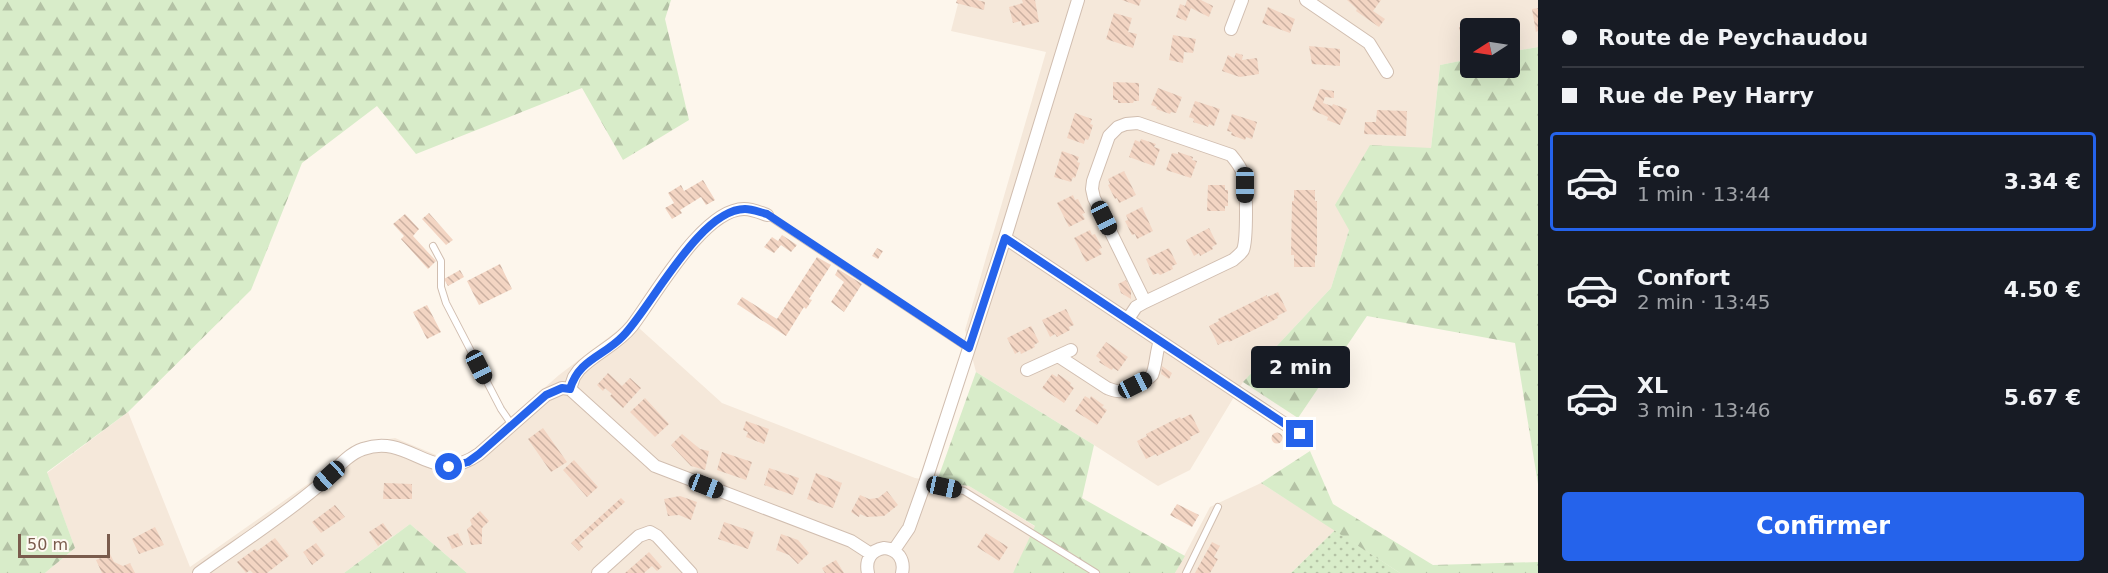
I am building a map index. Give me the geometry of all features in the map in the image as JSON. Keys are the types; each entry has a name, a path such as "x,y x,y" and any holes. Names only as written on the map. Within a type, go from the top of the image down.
{"street":[{"path":"894,550 909,528 925,483 1005,238 1078,0"},
{"path":"1231,29 1242,0"},
{"path":"1306,0 1369,44 1387,72"},
{"path":"1128,320 1136,307 1239,256 1243,250 1244,241 1245,185 1241,168 1231,155 1132,123 1118,127 1109,136 1092,189 1094,198 1145,302"},
{"path":"570,389 579,370 624,335 680,257 708,228 734,211 743,209 767,214"},
{"path":"1005,238 1300,434"},
{"path":"1058,356 1107,388 1123,391 1149,378 1153,373 1160,341"},
{"path":"1027,370 1071,350"},
{"path":"199,573 316,488 355,453 373,447 393,447 440,465 458,466 479,454 546,395 562,388 570,389 656,466 851,541 871,554"},
{"path":"598,573 639,536 650,532 657,536 691,573"},
{"path":"867,573 867,563 871,554 884,548 894,550 902,559 902,573"}],"lane":[{"path":"767,214 969,348"},
{"path":"433,246 441,261 441,287 446,303 501,409 513,425"},
{"path":"925,483 964,491 1096,573"},
{"path":"1186,573 1218,507"}],"shaded area":[{"path":"959,0 1538,0 1538,47 1520,50 1520,18 1460,18 1460,61 1440,65 1431,148 1349,230 1331,288 1243,382 1190,470 1158,486 976,372 965,330 1046,52 951,31"},
{"path":"629,319 722,403 915,478 969,486 1036,527 1013,573 467,573 410,524 344,573 45,573 75,548 47,473 128,412 190,567 366,443 395,438 458,464 559,375 617,331"},
{"path":"1261,483 1335,530 1291,573 1175,573 1210,507"}],"green space":[{"path":"0,0 671,0 665,19 689,120 623,160 582,88 416,154 377,106 302,163 251,290 128,412 47,472 75,548 45,573 0,573"},
{"path":"1538,47 1538,484 1515,343 1367,316 1298,418 1243,382 1331,288 1349,230 1335,205 1370,145 1431,148 1440,65 1460,61 1460,78 1520,78 1520,50"},
{"path":"976,372 1094,445 1082,498 1185,556 1175,573 1013,573 1035,526 969,486 937,481"},
{"path":"1310,451 1333,504 1433,565 1538,562 1538,573 1400,573 1261,483"},
{"path":"410,524 467,573 344,573"},
{"path":"1335,530 1400,573 1291,573"}],"building":[{"path":"957,0 985,2 984,10 956,3"},
{"path":"1022,0 1035,0 1039,22 1022,26 1021,21 1013,23 1009,7 1023,3"},
{"path":"1122,0 1141,0 1139,6"},
{"path":"1187,0 1201,0 1213,6 1209,17 1191,8 1186,21 1176,17 1180,4 1185,6"},
{"path":"1347,0 1381,0 1373,11 1385,19 1379,27 1356,11 1357,9"},
{"path":"1268,7 1295,19 1290,33 1262,23"},
{"path":"1538,8 1538,31 1536,32 1532,9"},
{"path":"1114,13 1132,18 1128,32 1137,34 1133,48 1106,39"},
{"path":"1173,35 1196,39 1193,53 1184,52 1183,63 1169,60"},
{"path":"1309,46 1340,49 1340,66 1312,64"},
{"path":"1236,53 1243,55 1242,60 1257,58 1259,74 1240,77 1222,71 1228,55 1234,58"},
{"path":"1113,82 1139,83 1139,101 1118,103 1118,100 1113,100"},
{"path":"1158,88 1182,97 1176,113 1171,112 1170,114 1151,105"},
{"path":"1320,89 1334,91 1334,98 1325,97 1323,103 1347,109 1340,125 1312,110"},
{"path":"1195,101 1220,109 1214,126 1209,124 1208,127 1193,122 1194,119 1189,117"},
{"path":"1377,110 1407,111 1406,136 1364,134 1365,122 1376,122"},
{"path":"1075,113 1092,119 1090,124 1093,125 1089,138 1085,139 1084,144 1067,138"},
{"path":"1232,114 1257,122 1252,139 1246,137 1245,140 1227,131"},
{"path":"1141,139 1156,144 1154,147 1160,149 1154,166 1129,157 1135,140 1140,142"},
{"path":"1062,151 1079,157 1077,162 1080,163 1075,178 1073,177 1071,182 1054,177"},
{"path":"1178,152 1193,157 1192,160 1197,161 1191,178 1166,170 1172,153 1178,154"},
{"path":"1124,171 1136,195 1119,203 1108,185 1110,184 1108,179"},
{"path":"703,180 715,200 706,205 701,197 680,210 682,213 672,219 665,208 674,203 668,193 681,185 684,191"},
{"path":"1208,185 1225,185 1225,190 1228,190 1228,206 1225,206 1225,211 1207,211"},
{"path":"1294,190 1315,190 1317,255 1315,256 1315,267 1294,267 1294,255 1291,255"},
{"path":"1073,195 1075,200 1078,199 1085,213 1082,214 1085,219 1069,227 1057,203"},
{"path":"1142,207 1153,231 1137,239 1135,234 1132,235 1125,221 1128,220 1126,215"},
{"path":"429,213 453,240 446,245 422,219"},
{"path":"405,214 419,229 413,236 436,261 428,269 401,239 404,236 393,224"},
{"path":"1209,228 1217,244 1200,256 1199,253 1194,256 1186,240"},
{"path":"1090,230 1092,235 1095,234 1102,248 1099,249 1102,254 1086,262 1074,238"},
{"path":"782,235 797,245 791,252 781,245 774,253 764,247 772,237 778,241"},
{"path":"877,248 883,251 878,259 872,256"},
{"path":"1169,248 1177,264 1172,266 1173,269 1160,275 1158,273 1153,275 1146,259"},
{"path":"817,257 831,265 809,299 812,300 806,309 804,307 786,336 737,304 742,297 777,319"},
{"path":"500,264 512,289 479,305 467,281"},
{"path":"838,269 862,284 844,312 831,302 844,282 835,275"},
{"path":"460,270 464,277 448,286 444,279"},
{"path":"1126,280 1131,291 1131,299 1121,293 1118,284"},
{"path":"1278,292 1287,311 1277,316 1278,318 1218,345 1209,326 1219,321 1218,319"},
{"path":"427,305 441,332 427,339 413,312"},
{"path":"1066,309 1074,325 1057,337 1055,334 1050,337 1042,320"},
{"path":"1031,326 1039,342 1034,345 1035,347 1021,354 1020,351 1015,354 1007,338"},
{"path":"1106,342 1128,357 1118,371 1099,362 1101,360 1096,356"},
{"path":"1162,366 1172,373 1169,379 1161,374"},
{"path":"608,373 622,386 630,378 641,388 623,408 610,396 612,394 605,388 603,391 597,385"},
{"path":"1052,374 1057,377 1058,374 1074,388 1064,403 1042,388"},
{"path":"1085,396 1090,399 1091,396 1107,410 1097,425 1075,411"},
{"path":"645,398 669,424 655,437 630,412"},
{"path":"1191,414 1200,432 1157,456 1156,454 1146,459 1137,441 1180,417 1181,419"},
{"path":"746,421 769,429 764,444 746,437 748,432 743,430"},
{"path":"543,428 567,462 551,472 528,439"},
{"path":"1277,433 1281,434 1281,442 1277,443 1273,442 1272,438 1273,434"},
{"path":"682,434 700,449 709,451 705,470 691,466 671,445"},
{"path":"722,452 752,462 746,480 717,470"},
{"path":"574,460 598,487 587,497 563,470"},
{"path":"769,468 799,478 793,495 764,485"},
{"path":"816,473 842,483 833,508 807,499"},
{"path":"384,483 412,484 412,499 383,499"},
{"path":"887,491 898,505 884,516 867,517 860,514 859,517 851,512 860,495 869,499 878,498"},
{"path":"680,496 697,502 691,520 679,515 668,516 664,499"},
{"path":"621,498 625,502 579,543 583,547 579,551 571,543"},
{"path":"1177,504 1199,515 1192,527 1170,515"},
{"path":"335,505 345,517 321,533 312,522"},
{"path":"480,511 489,521 482,528 482,544 471,545 467,529 472,525 470,520"},
{"path":"724,522 754,532 748,549 718,539"},
{"path":"383,523 392,536 378,546 369,532"},
{"path":"155,527 164,545 139,554 132,539"},
{"path":"458,533 463,545 452,549 447,537"},
{"path":"986,533 1008,547 999,561 977,547"},
{"path":"781,534 798,540 809,553 798,564 789,555 776,550"},
{"path":"275,538 289,556 267,573 253,573 250,570 246,573 237,562"},
{"path":"1212,542 1220,546 1214,557 1218,559 1210,573 1195,573"},
{"path":"316,543 325,555 312,565 303,552"},
{"path":"649,552 662,567 657,571 652,566 644,573 625,573"},
{"path":"110,554 114,562 123,566 130,563 135,573 102,573 96,560"},
{"path":"836,560 844,573 825,573 822,568"}],"route":[{"path":"449,467 468,462 479,454 546,395 562,388 570,389 574,377 585,363 615,344 632,326 680,257 699,237 722,217 743,209 767,214 969,348 1005,238 1300,434"}]}
